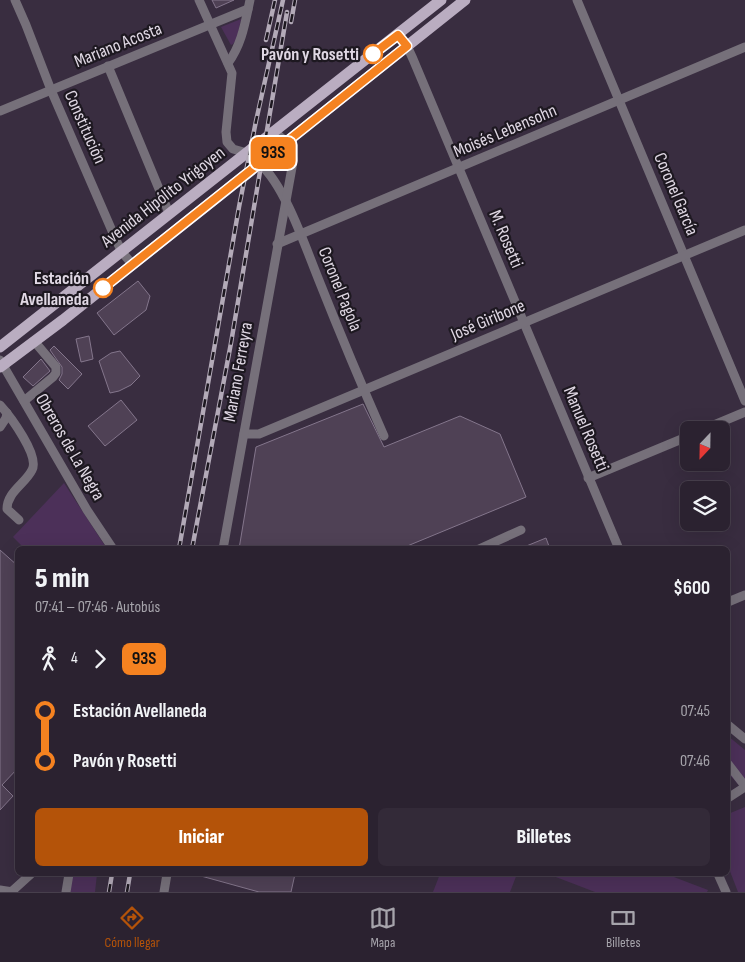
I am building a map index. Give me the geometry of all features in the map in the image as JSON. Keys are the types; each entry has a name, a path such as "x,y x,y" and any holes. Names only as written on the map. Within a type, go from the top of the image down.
{"main road":[{"name":"Avenida Hipólito Yrigoyen","path":"0,347 441,0"},
{"name":"Avenida Hipólito Yrigoyen","path":"1,364 34,341 260,164 465,0"}],"street":[{"name":"Constitución","path":"15,0 51,90 122,252 132,264"},
{"path":"199,0 233,77 226,138 233,149 247,153"},
{"name":"Coronel García","path":"577,0 745,401"},
{"name":"Mariano Acosta","path":"0,111 209,24 249,4"},
{"path":"228,63 240,42 249,4"},
{"path":"398,35 407,46 459,168"},
{"name":"Moisés Lebensohn","path":"278,244 745,48"},
{"path":"108,66 169,214"},
{"path":"274,131 287,142"},
{"name":"Mariano Ferreyra","path":"224,546 293,162 293,154 287,142"},
{"path":"260,164 274,180 285,202"},
{"name":"M. Rosetti","path":"459,168 524,322"},
{"name":"Coronel Pagola","path":"285,202 384,436"},
{"name":"José Giribone","path":"244,434 259,434 745,230"},
{"name":"Manuel Rosetti","path":"524,322 618,546"},
{"path":"24,401 56,373 56,367 34,341"},
{"name":"Obreros de La Negra","path":"1,364 87,510 111,546"},
{"path":"0,405 32,454 34,462 32,470 9,497 7,503 7,509 19,520"},
{"path":"724,421 745,412"},
{"path":"0,427 7,413"},
{"path":"588,478 680,440"},
{"path":"486,546 521,530"},
{"path":"730,601 745,595"},
{"path":"730,727 745,739"},
{"path":"730,767 745,786 730,797"},
{"path":"0,890 12,892 29,876"},
{"path":"66,892 69,876"},
{"path":"164,892 167,876"},
{"path":"719,876 726,892"}],"shaded area":[{"path":"241,19 237,39 231,45 221,27"},
{"path":"64,483 105,546 22,546 13,537"},
{"path":"730,738 745,750 745,779 738,784 730,775"},
{"path":"745,807 745,892 738,892 730,871 730,813"},
{"path":"73,876 97,876 95,892 70,892"},
{"path":"439,876 516,876 510,892 433,892"},
{"path":"553,876 671,876 708,890 707,892 595,892"}],"building":[{"path":"212,0 234,0 216,8"},
{"path":"138,281 150,296 146,310 114,335 97,313"},
{"path":"89,336 93,359 81,362 76,339"},
{"path":"54,346 82,374 68,389 59,380 62,374 62,367 50,350"},
{"path":"120,351 140,376 131,385 110,393 99,361 111,353"},
{"path":"41,359 50,371 33,386 23,377"},
{"path":"121,400 137,420 105,446 88,426"},
{"path":"363,404 384,447 460,416 500,434 526,497 407,546 240,546 256,447"},
{"path":"546,538 549,546 526,546"},
{"path":"0,550 15,563 15,771 2,785 13,796 0,810"},
{"path":"201,876 295,876 291,892 259,892"}],"railway":[{"path":"266,40 275,0"},
{"path":"180,546 239,207 283,0"},
{"path":"291,22 295,0"},
{"path":"193,546 231,343 287,12"},
{"path":"109,892 112,876"},
{"path":"127,892 130,876"}],"bus line":[{"name":"93S","path":"103,288 407,46 398,35 373,54"}],"place":[{"name":"Pavón y Rosetti","path":"373,54"},
{"name":"Estación Avellaneda","path":"103,288"}]}
